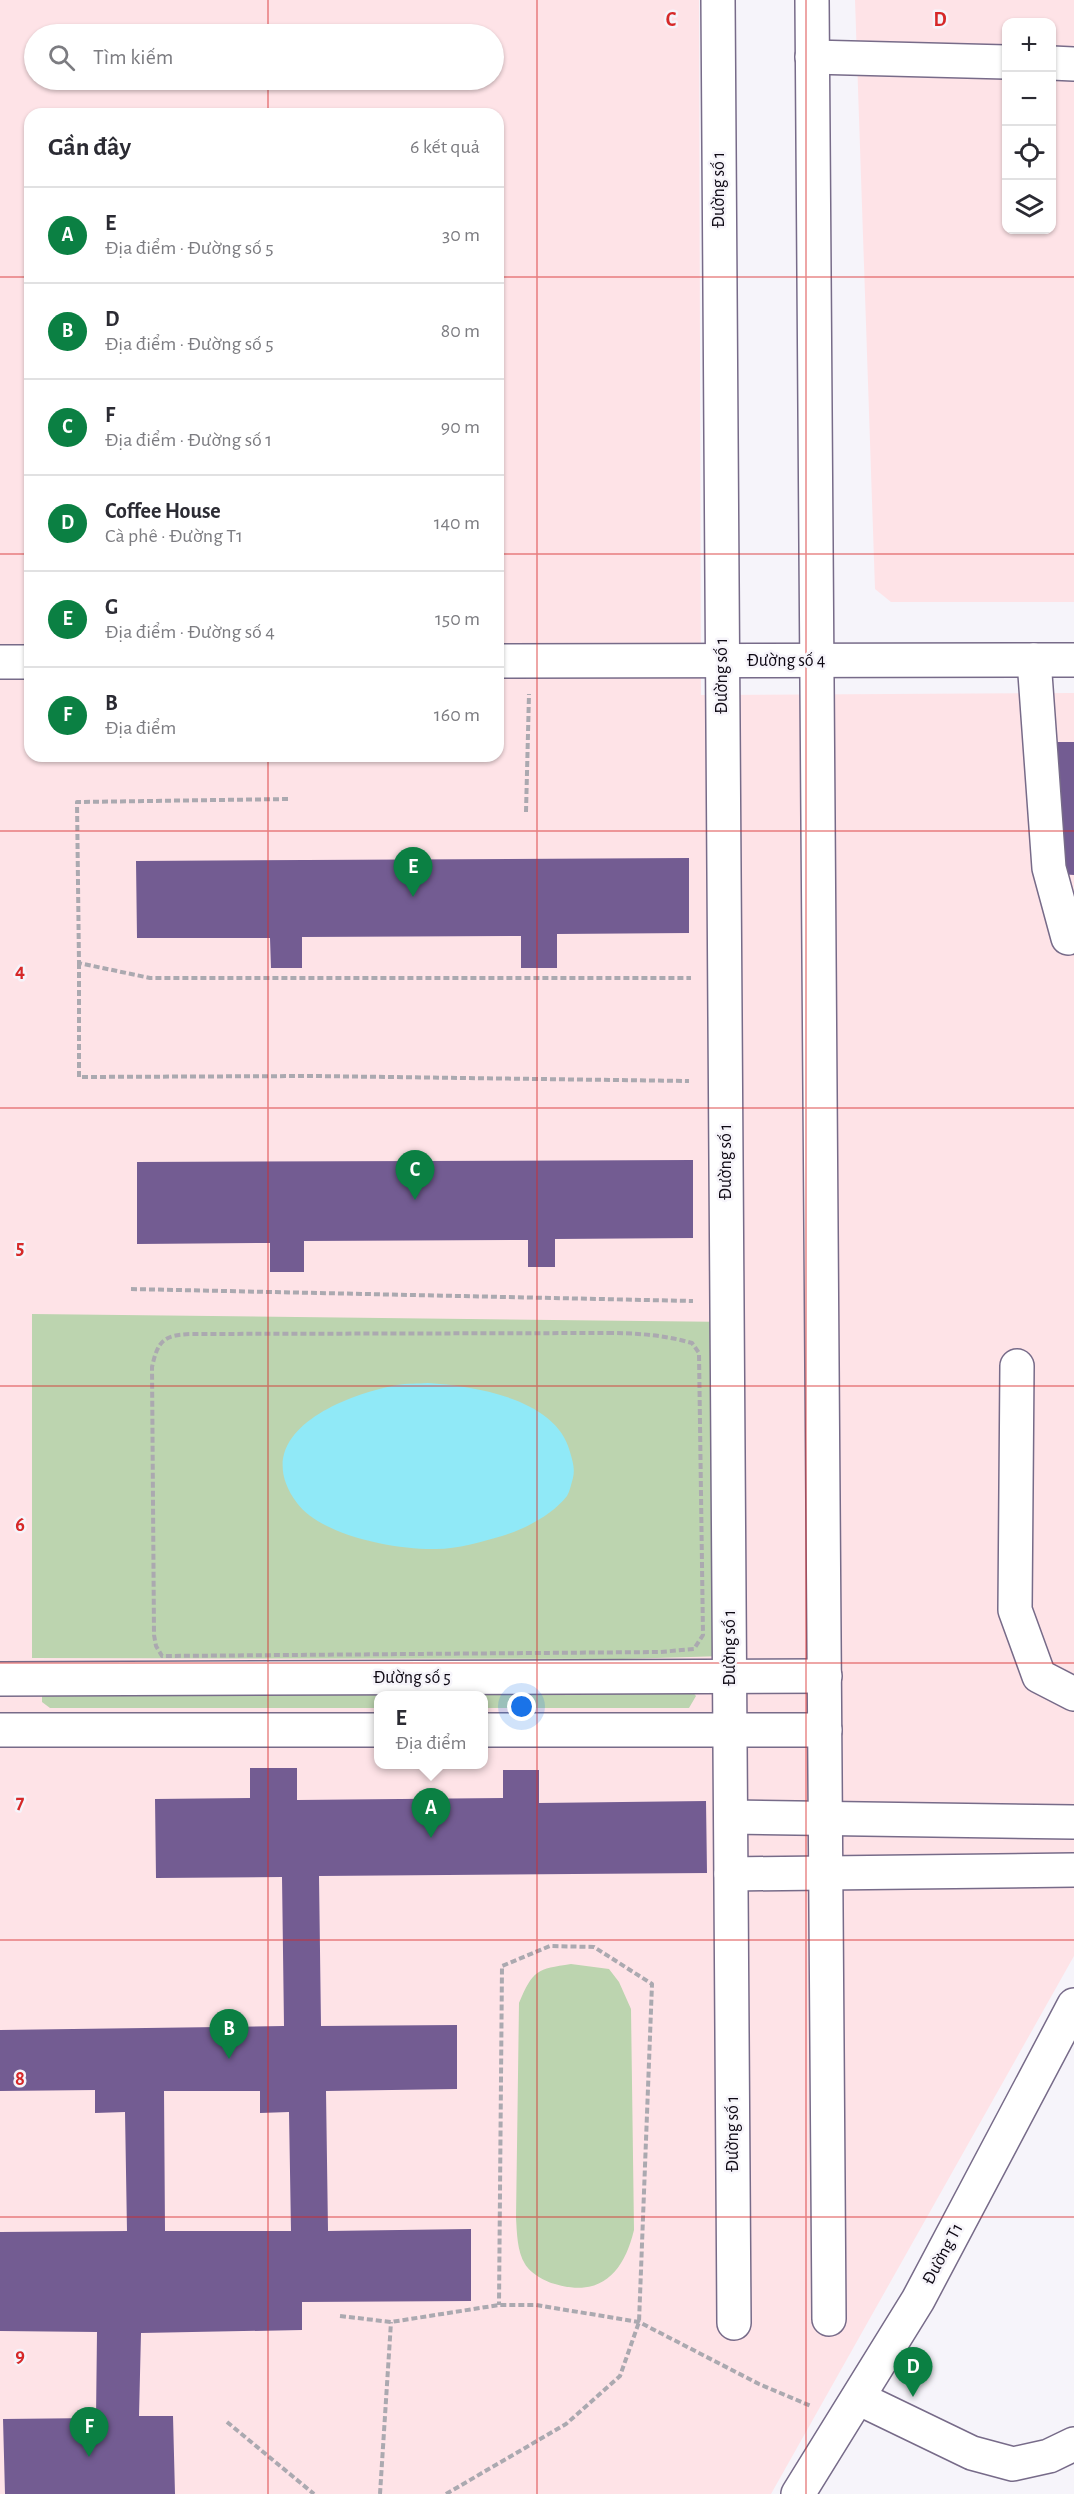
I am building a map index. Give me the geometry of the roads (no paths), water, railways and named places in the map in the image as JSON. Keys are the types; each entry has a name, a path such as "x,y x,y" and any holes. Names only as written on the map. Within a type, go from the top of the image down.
{"street":[{"name":"Đường số 1","path":"718,0 734,2323"},
{"path":"812,0 830,2319"},
{"path":"812,57 1002,62"},
{"path":"1056,63 1074,64"},
{"path":"1034,660 1049,868 1068,938"},
{"name":"Đường số 4","path":"504,661 1074,660"},
{"path":"0,662 24,662"},
{"path":"1017,1366 1014,1505 1015,1610 1039,1676 1073,1692"},
{"name":"Đường số 5","path":"0,1679 825,1676"},
{"path":"0,1730 374,1730"},
{"path":"488,1730 825,1730"},
{"path":"731,1817 1074,1821"},
{"path":"731,1874 1074,1870"},
{"name":"Đường T1","path":"798,2494 918,2300 1074,2005"},
{"path":"851,2409 972,2453 1013,2464 1049,2456 1074,2444"}],"water":[{"path":"428,1383 490,1392 532,1408 549,1419 562,1434 573,1462 574,1475 567,1496 546,1515 520,1529 478,1543 444,1549 401,1547 361,1539 323,1524 297,1503 284,1479 284,1457 292,1438 308,1422 351,1398 375,1390 397,1385"}],"place":[{"name":"G","path":"413,897"},
{"name":"F","path":"415,1200"},
{"name":"E","path":"431,1838"},
{"name":"D","path":"229,2059"},
{"name":"Coffee House","path":"913,2397"},
{"name":"B","path":"89,2457"}]}
